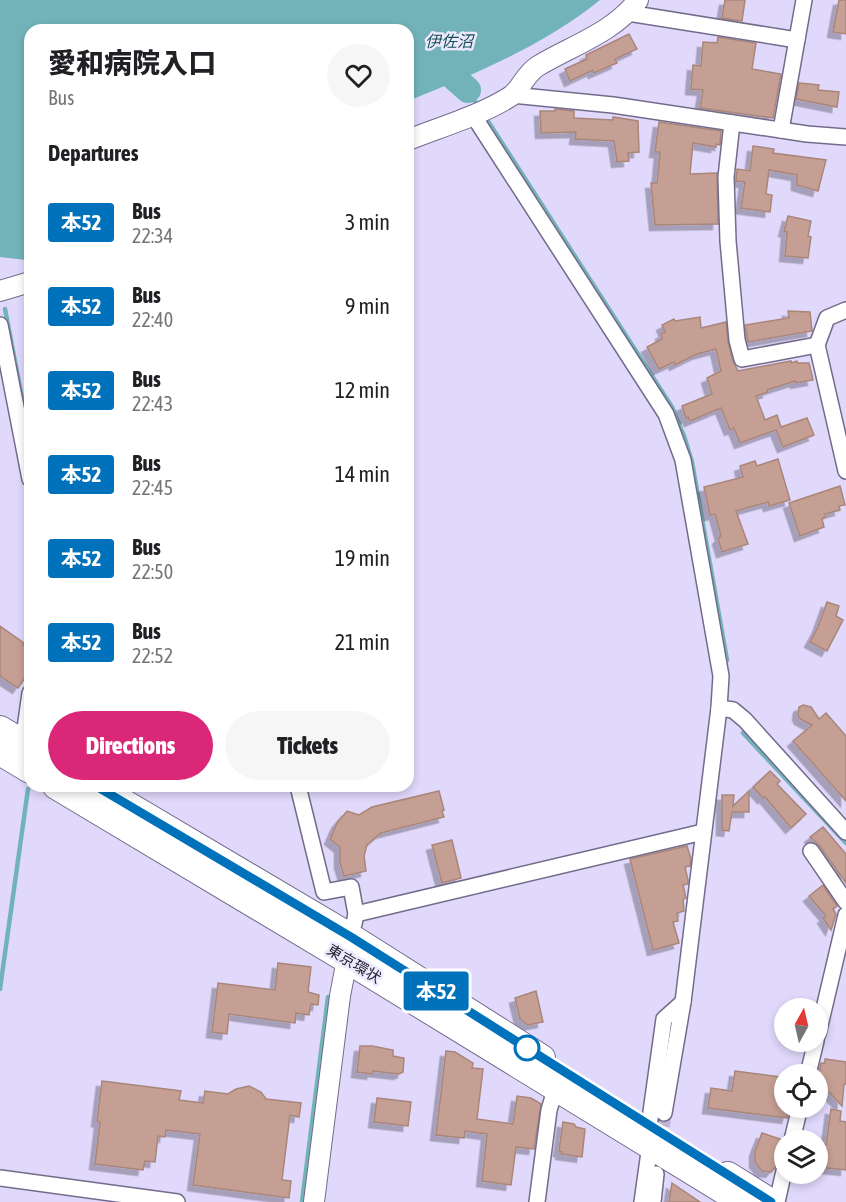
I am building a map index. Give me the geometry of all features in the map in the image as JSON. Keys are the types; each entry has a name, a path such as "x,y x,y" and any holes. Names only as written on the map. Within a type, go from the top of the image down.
{"highway":[{"path":"0,729 18,747"},
{"name":"東京環状","path":"68,792 351,937 556,1087 654,1128 742,1202"},
{"name":"東京環状","path":"106,792 351,937 771,1202"}],"street":[{"path":"781,130 804,0"},
{"path":"414,138 473,115 512,95 526,76 537,67 600,34 633,7 797,40"},
{"path":"512,95 613,105 781,130 846,137"},
{"path":"473,115 666,414 683,460 721,676 719,708 682,1002 664,1019 654,1128 642,1202"},
{"path":"732,123 726,177 728,241 737,340 742,359 817,345"},
{"path":"0,291 24,284"},
{"path":"846,310 827,318 817,345 846,471"},
{"path":"0,325 24,448"},
{"path":"719,708 733,710 745,720 846,832"},
{"path":"18,747 24,720"},
{"path":"299,792 324,892 351,887 351,937 340,996 314,1202"},
{"path":"351,937 703,832"},
{"path":"811,851 846,902"},
{"path":"828,999 842,950 846,915"},
{"path":"537,1202 549,1110 556,1087"},
{"path":"653,1202 657,1172"},
{"path":"0,1178 177,1202"},
{"path":"777,1202 781,1184"}],"water":[{"name":"伊佐沼","path":"0,0 600,0 555,31 508,58 414,98 414,24 24,24 24,260 0,257"}],"building":[{"path":"725,0 745,0 742,21 722,18"},
{"path":"839,0 846,0 846,34 833,32"},
{"path":"629,34 637,49 615,59 617,63 594,73 593,70 570,81 565,69 587,59 586,55"},
{"path":"718,37 756,43 752,69 781,74 773,118 700,108 703,90 691,89 693,65 701,66 703,42 717,43"},
{"path":"799,83 819,85 818,90 839,92 837,107 796,99"},
{"path":"555,109 574,111 574,118 613,120 613,117 638,121 639,152 628,153 629,161 617,162 614,141 575,139 576,132 541,133 540,111 555,111"},
{"path":"659,122 721,131 720,145 716,144 716,147 693,143 690,174 717,173 718,224 655,225 651,183 657,183 660,152 655,152"},
{"path":"753,146 774,149 773,153 826,160 818,191 797,185 797,175 769,170 766,194 772,195 770,212 741,208 745,182 736,181 737,169 750,171"},
{"path":"788,216 811,221 808,258 785,256 787,232 784,231"},
{"path":"788,311 810,312 812,331 748,342 745,325 789,318"},
{"path":"700,317 701,328 726,322 728,342 738,371 791,361 791,363 797,361 797,363 809,363 813,380 796,383 795,381 756,396 765,420 777,415 781,427 807,418 814,435 783,447 776,430 740,443 734,428 730,430 721,408 690,421 688,417 686,418 682,406 712,394 707,378 721,371 716,349 659,369 647,347 662,339 661,334 665,332 662,325 674,319 675,321"},
{"path":"778,459 790,500 769,506 768,502 736,511 748,544 722,552 718,539 721,536 715,514 710,515 704,487 743,477 740,466 755,461 757,466"},
{"path":"840,486 845,505 839,506 840,510 825,514 826,517 822,519 824,527 800,536 789,503"},
{"path":"827,602 839,606 836,616 843,620 827,651 810,642"},
{"path":"0,626 24,643 24,679 18,688 0,676"},
{"path":"803,705 811,707 819,719 826,713 846,736 846,801 793,741 812,725 800,719 798,715 799,707"},
{"path":"770,771 780,781 777,784 806,814 791,828 765,797 763,798 753,787"},
{"path":"439,791 444,817 381,833 367,845 364,856 366,871 344,876 340,863 340,847 330,839 337,823 347,811 359,815 372,807"},
{"path":"749,791 749,812 732,812 729,831 722,830 722,795 734,795 733,806"},
{"path":"823,827 846,854 846,883 819,845 810,837"},
{"path":"452,840 461,878 442,883 432,845"},
{"path":"687,846 691,859 690,866 685,867 688,884 683,885 686,898 683,899 684,911 677,913 678,921 673,922 679,943 653,950 630,859"},
{"path":"823,885 837,906 833,909 836,914 831,930 823,918 826,916 809,896"},
{"path":"278,963 311,967 308,992 319,995 318,1005 311,1004 309,1015 296,1013 295,1023 229,1014 227,1034 212,1032 218,983 275,990"},
{"path":"536,991 543,1022 528,1025 520,1019 515,998"},
{"path":"360,1046 393,1050 393,1056 404,1058 403,1072 399,1074 373,1071 372,1074 357,1072"},
{"path":"446,1051 455,1052 473,1063 472,1068 483,1069 477,1119 513,1124 517,1096 531,1098 541,1104 534,1149 516,1147 511,1185 482,1181 487,1134 465,1131 464,1138 436,1135"},
{"path":"825,1059 846,1062 846,1084 844,1084 842,1106 828,1091 828,1064 821,1064 825,1063"},
{"path":"735,1071 774,1076 774,1116 708,1108 711,1088 732,1091"},
{"path":"102,1081 181,1091 179,1100 203,1103 205,1091 228,1094 236,1089 249,1086 261,1092 266,1099 301,1103 299,1117 290,1115 282,1180 291,1181 289,1198 193,1185 200,1134 166,1130 165,1137 158,1136 155,1162 145,1161 143,1170 95,1164"},
{"path":"377,1098 411,1102 408,1126 374,1122"},
{"path":"831,1109 841,1111 840,1121 846,1122 846,1170 828,1168 828,1131"},
{"path":"563,1122 585,1129 582,1157 561,1154 562,1152 559,1151"},
{"path":"762,1133 774,1137 774,1169 771,1172 762,1171 755,1162 755,1151"},
{"path":"672,1183 700,1202 669,1202"}],"waterway":[{"name":"伊佐沼","path":"414,42 468,90"},
{"path":"468,90 479,108"},
{"path":"484,115 672,407 692,462 727,660"},
{"path":"5,309 24,409"},
{"path":"743,733 846,843"},
{"path":"0,989 28,792"},
{"path":"302,1202 328,997"}],"tunnel":[{"path":"657,1172 664,1113"}],"bus line":[{"name":"本52","path":"106,792 351,937 771,1202"}]}
